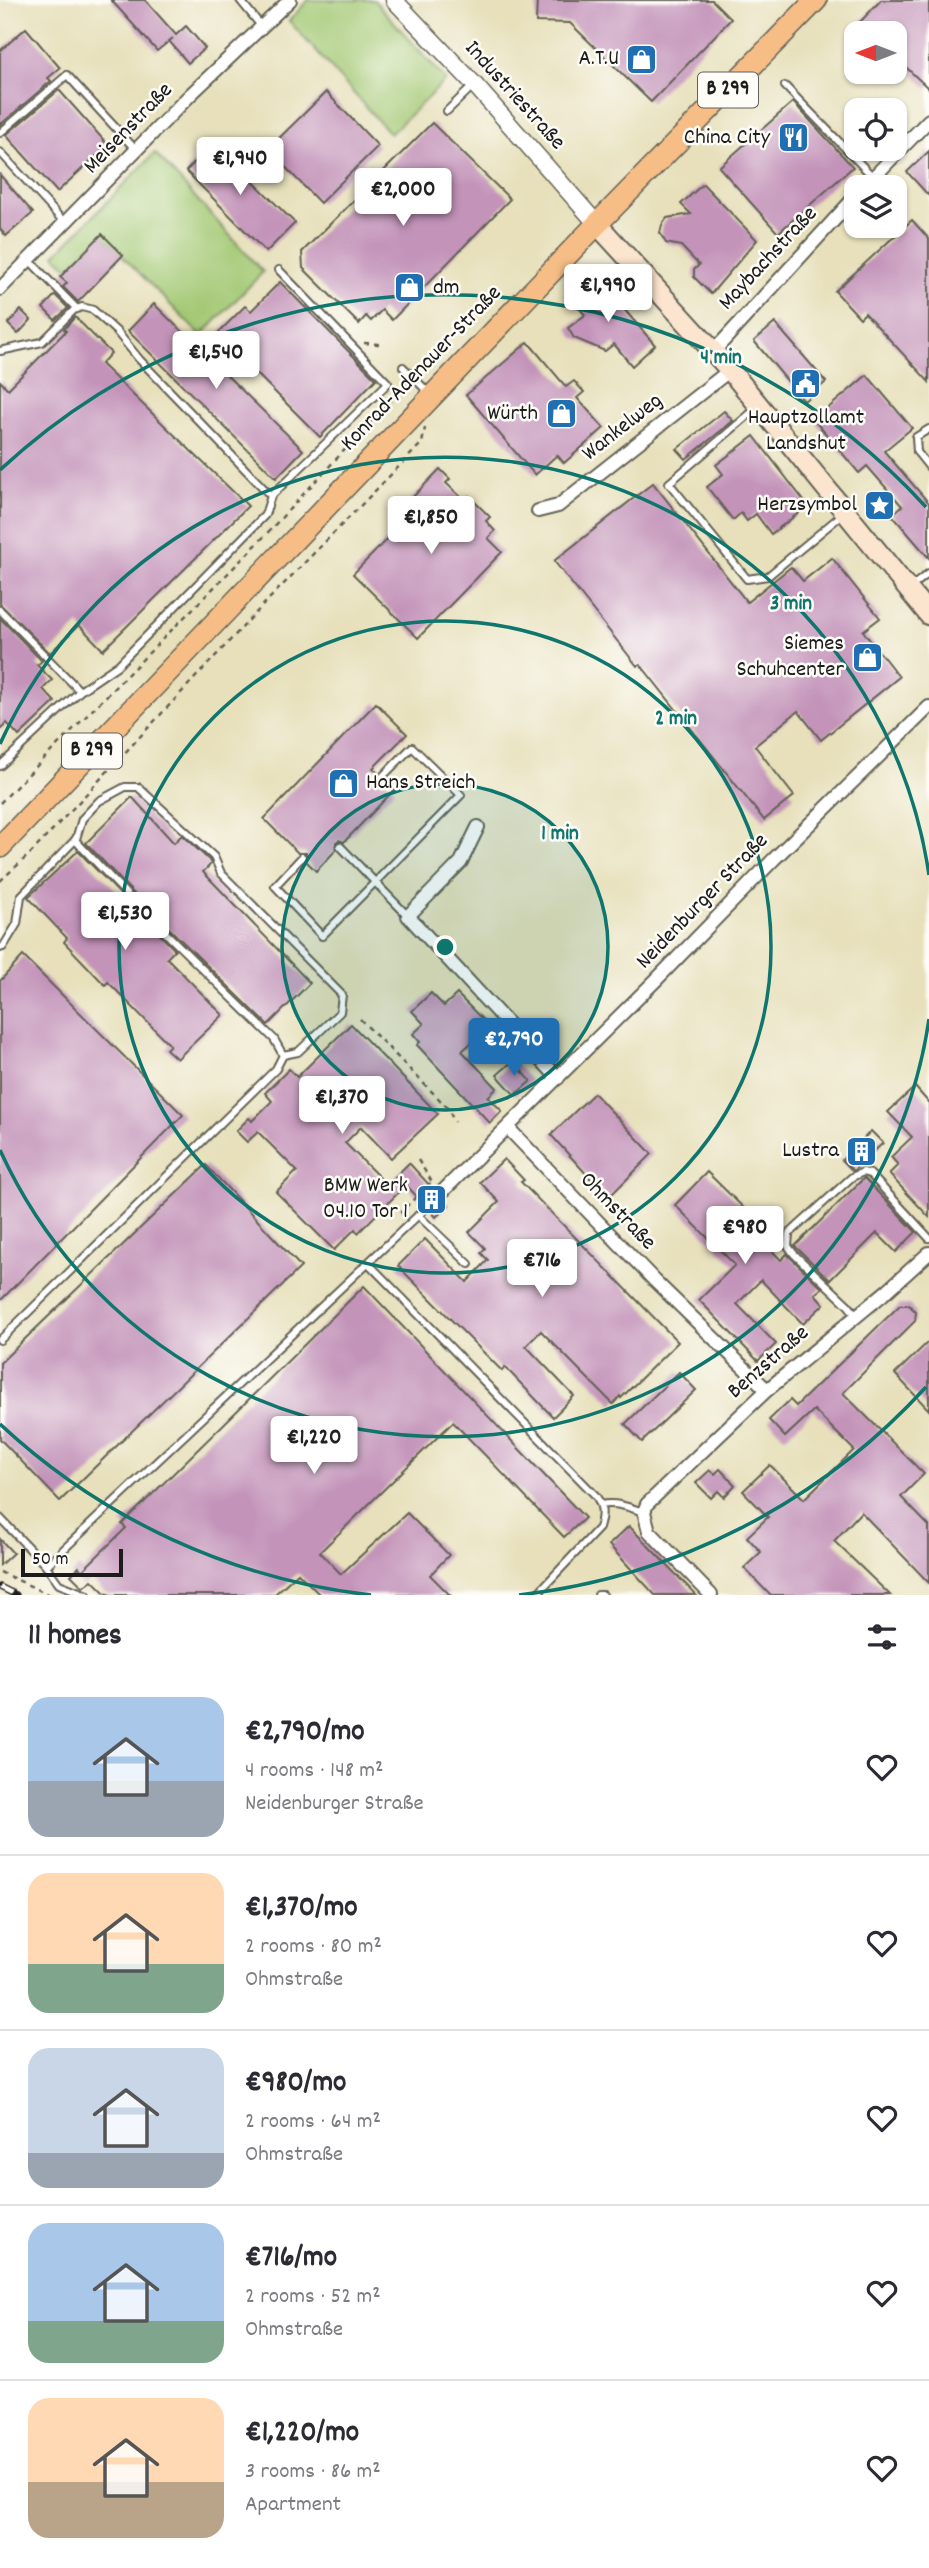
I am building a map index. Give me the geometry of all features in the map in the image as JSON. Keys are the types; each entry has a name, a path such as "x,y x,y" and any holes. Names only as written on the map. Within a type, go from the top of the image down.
{"main road":[{"name":"Konrad-Adenauer-Straße","path":"0,847 597,224 816,0"},
{"path":"597,224 714,351 929,615"}],"street":[{"name":"Meisenstraße","path":"0,289 190,95 290,0"},
{"name":"Industriestraße","path":"394,0 474,84 597,224"},
{"path":"876,175 929,120"},
{"name":"Maybachstraße","path":"714,351 844,209"},
{"name":"Wankelweg","path":"538,512 558,506 730,370"},
{"name":"Neidenburger Straße","path":"508,1128 774,859 929,707"},
{"path":"478,827 461,863 408,916 558,1078"},
{"path":"439,1195 508,1128"},
{"name":"Ohmstraße","path":"508,1128 656,1281 767,1390"},
{"name":"Benzstraße","path":"644,1512 653,1496 767,1390 929,1253"},
{"path":"644,1512 649,1531 708,1594"}],"lane":[{"path":"240,0 262,27"},
{"path":"0,133 67,75 137,150"},
{"path":"447,111 474,84"},
{"path":"785,86 863,175"},
{"path":"0,152 66,224"},
{"path":"29,260 77,309"},
{"path":"0,766 80,691 118,665 265,515 271,496 388,383 279,270"},
{"path":"0,351 42,342 77,309 82,307 93,310 117,332 139,359 271,496"},
{"path":"403,367 433,396"},
{"path":"760,406 669,483 747,579 768,576 845,512"},
{"path":"929,429 916,437 917,452 929,467"},
{"path":"908,589 929,573"},
{"path":"0,610 80,691"},
{"path":"302,857 275,886 322,936 461,795 412,747 382,777"},
{"path":"0,948 17,924 20,896 75,840 82,819 99,800 125,787 138,787 214,857 221,873 342,995 340,1012 298,1052 283,1055"},
{"path":"75,840 130,898 274,1039 283,1055"},
{"path":"340,846 408,916"},
{"path":"0,1340 276,1069 283,1055"},
{"path":"857,1316 794,1254 788,1246 789,1234 852,1177 863,1172 870,1174 929,1238"},
{"path":"46,1566 427,1207"},
{"path":"418,1215 469,1264"},
{"path":"368,1263 496,1391 601,1504 603,1516 600,1528 536,1595"},
{"path":"601,1504 624,1505 644,1512"},
{"path":"0,1518 46,1566 59,1584 87,1595"}],"path":[{"path":"356,349 363,343 379,344"},
{"path":"0,803 257,544 413,377"},
{"path":"0,881 31,853 267,601 422,443 433,396"},
{"path":"360,1018 446,1106 455,1122"},
{"path":"411,1222 401,1212 431,1183 418,1160"},
{"path":"0,1572 50,1595"}],"green space":[{"path":"308,0 374,0 446,80 390,134 289,21"},
{"path":"155,153 263,272 201,336 102,235 69,268 55,255"}],"building":[{"path":"111,0 145,0 176,35 186,26 205,48 188,63 169,41 157,51"},
{"path":"537,0 712,0 731,19 651,102 570,23 536,22"},
{"path":"881,0 929,0 929,89 907,68 907,21 861,21"},
{"path":"26,28 60,68 48,78 51,81 0,125 0,51"},
{"path":"59,90 108,145 57,192 6,135"},
{"path":"326,92 378,146 320,203 268,149"},
{"path":"793,102 844,157 844,161 853,167 778,233 719,167"},
{"path":"432,123 510,199 392,320 382,310 371,321 366,316 359,324 303,268 302,252"},
{"path":"214,143 295,223 266,252 186,171"},
{"path":"929,151 929,196 907,172"},
{"path":"0,175 33,213 6,236 0,229"},
{"path":"703,184 757,240 711,294 694,277 694,270 699,265 681,246 666,243 660,233 667,218 691,214 681,204"},
{"path":"912,220 929,239 929,382 865,313 860,318 835,291 892,238 907,238 907,225"},
{"path":"102,234 123,255 78,302 63,287 67,283 60,277"},
{"path":"597,278 655,345 632,366 614,344 605,351 574,338 568,328 585,315 572,299"},
{"path":"280,282 376,379 320,437 217,334 245,306 251,311"},
{"path":"55,295 68,308 55,320 43,308"},
{"path":"154,304 303,450 276,478 128,331"},
{"path":"21,310 31,320 18,334 8,324"},
{"path":"75,317 111,353 101,364 248,506 103,650 79,625 50,653 0,604 0,381 8,389 66,331 64,329"},
{"path":"775,323 826,382 804,401 754,341"},
{"path":"528,342 566,387 574,381 584,392 577,398 604,428 564,463 557,455 535,475 466,395"},
{"path":"867,375 912,428 884,451 929,503 929,558 892,515 902,506 867,466 859,473 814,420"},
{"path":"724,411 733,421 686,459 677,449"},
{"path":"754,436 808,506 771,534 756,514 747,521 741,513 733,520 707,487 723,474 716,465"},
{"path":"440,469 450,479 446,483 464,500 469,496 490,517 486,521 495,531 488,538 502,552 418,638 353,574 415,511 407,503"},
{"path":"653,483 747,602 791,567 803,581 832,558 880,618 863,631 899,677 821,740 798,711 755,746 794,796 764,820 554,561"},
{"path":"0,618 42,661 37,665 52,680 43,689 55,702 19,736 7,723 0,730"},
{"name":"Hans Streich","path":"376,703 407,734 373,768 378,773 376,778 379,781 386,781 395,789 344,842 336,842 336,850 316,871 306,861 306,853 298,853 264,819"},
{"path":"132,797 174,843 182,835 209,860 211,864 203,872 310,983 268,1025 134,894 86,843"},
{"path":"78,851 175,950 167,958 223,1015 177,1059 166,1049 170,1045 108,982 105,985 64,942 67,938 28,897"},
{"path":"23,956 183,1115 0,1301 0,981"},
{"path":"431,993 444,1006 457,994 508,1045 499,1055 479,1036 462,1051 497,1088 488,1097 502,1111 490,1123 417,1045 420,1042 413,1034 424,1024 412,1011"},
{"path":"351,1024 438,1114 391,1158 361,1127 345,1143 387,1185 409,1163 433,1189 430,1193 432,1201 437,1204 445,1201 449,1205 436,1217 431,1211 432,1204 428,1201 423,1203 406,1185 358,1233 355,1229 334,1250 276,1192 297,1171 258,1132 247,1142 236,1131 249,1118 252,1121 272,1101 265,1093 289,1069 297,1077"},
{"path":"513,1061 531,1081 515,1095 497,1075"},
{"path":"915,1087 929,1103 929,1217 889,1174 898,1165 891,1157 912,1137 888,1112"},
{"path":"594,1093 652,1154 608,1198 551,1135"},
{"name":"Lustra","path":"871,1131 883,1143 853,1171 842,1160"},
{"path":"504,1159 524,1180 521,1182 678,1342 613,1404 541,1331 526,1346 574,1396 553,1417 505,1367 502,1371 398,1266 425,1239 467,1282 488,1260 481,1253 485,1248 469,1232 499,1202 480,1182"},
{"path":"206,1165 301,1267 60,1501 0,1439 0,1363"},
{"path":"707,1172 755,1219 748,1226 781,1260 787,1254 822,1288 815,1294 824,1304 803,1324 761,1280 737,1304 776,1344 758,1361 699,1300 735,1265 675,1205"},
{"path":"864,1178 916,1232 896,1252 877,1233 830,1280 795,1246"},
{"path":"364,1286 585,1518 564,1537 453,1422 320,1552 341,1574 407,1513 449,1555 430,1575 450,1595 320,1595 298,1573 274,1595 110,1595 92,1580 83,1587 71,1575 79,1567 82,1571 126,1528 122,1524"},
{"path":"900,1305 909,1305 916,1312 915,1321 843,1393 924,1474 901,1497 929,1526 929,1583 861,1512 834,1541 890,1595 770,1595 744,1568 761,1552 747,1537 768,1517 743,1491 770,1465 804,1499 854,1450 814,1410 785,1437 769,1420 790,1400 796,1406"},
{"path":"929,1341 929,1410 895,1374"},
{"path":"679,1372 696,1390 642,1442 625,1424"},
{"path":"720,1469 735,1485 724,1497 718,1491 711,1498 696,1483 710,1470 715,1474"},
{"path":"629,1526 696,1595 655,1595 609,1545"},
{"path":"0,1539 13,1553 0,1565"}],"railway":[{"path":"0,1587 16,1595"}],"place":[{"name":"A.T.U","path":"642,59"},
{"name":"China City","path":"793,138"},
{"name":"dm","path":"410,288"},
{"name":"Hauptzollamt Landshut","path":"806,384"},
{"name":"Würth","path":"561,414"},
{"name":"Herzsymbol","path":"880,505"},
{"name":"Siemes Schuhcenter","path":"867,657"},
{"name":"Hans Streich","path":"343,783"},
{"name":"Lustra","path":"862,1151"},
{"name":"BMW Werk 04.10 Tor 1","path":"431,1199"}]}
